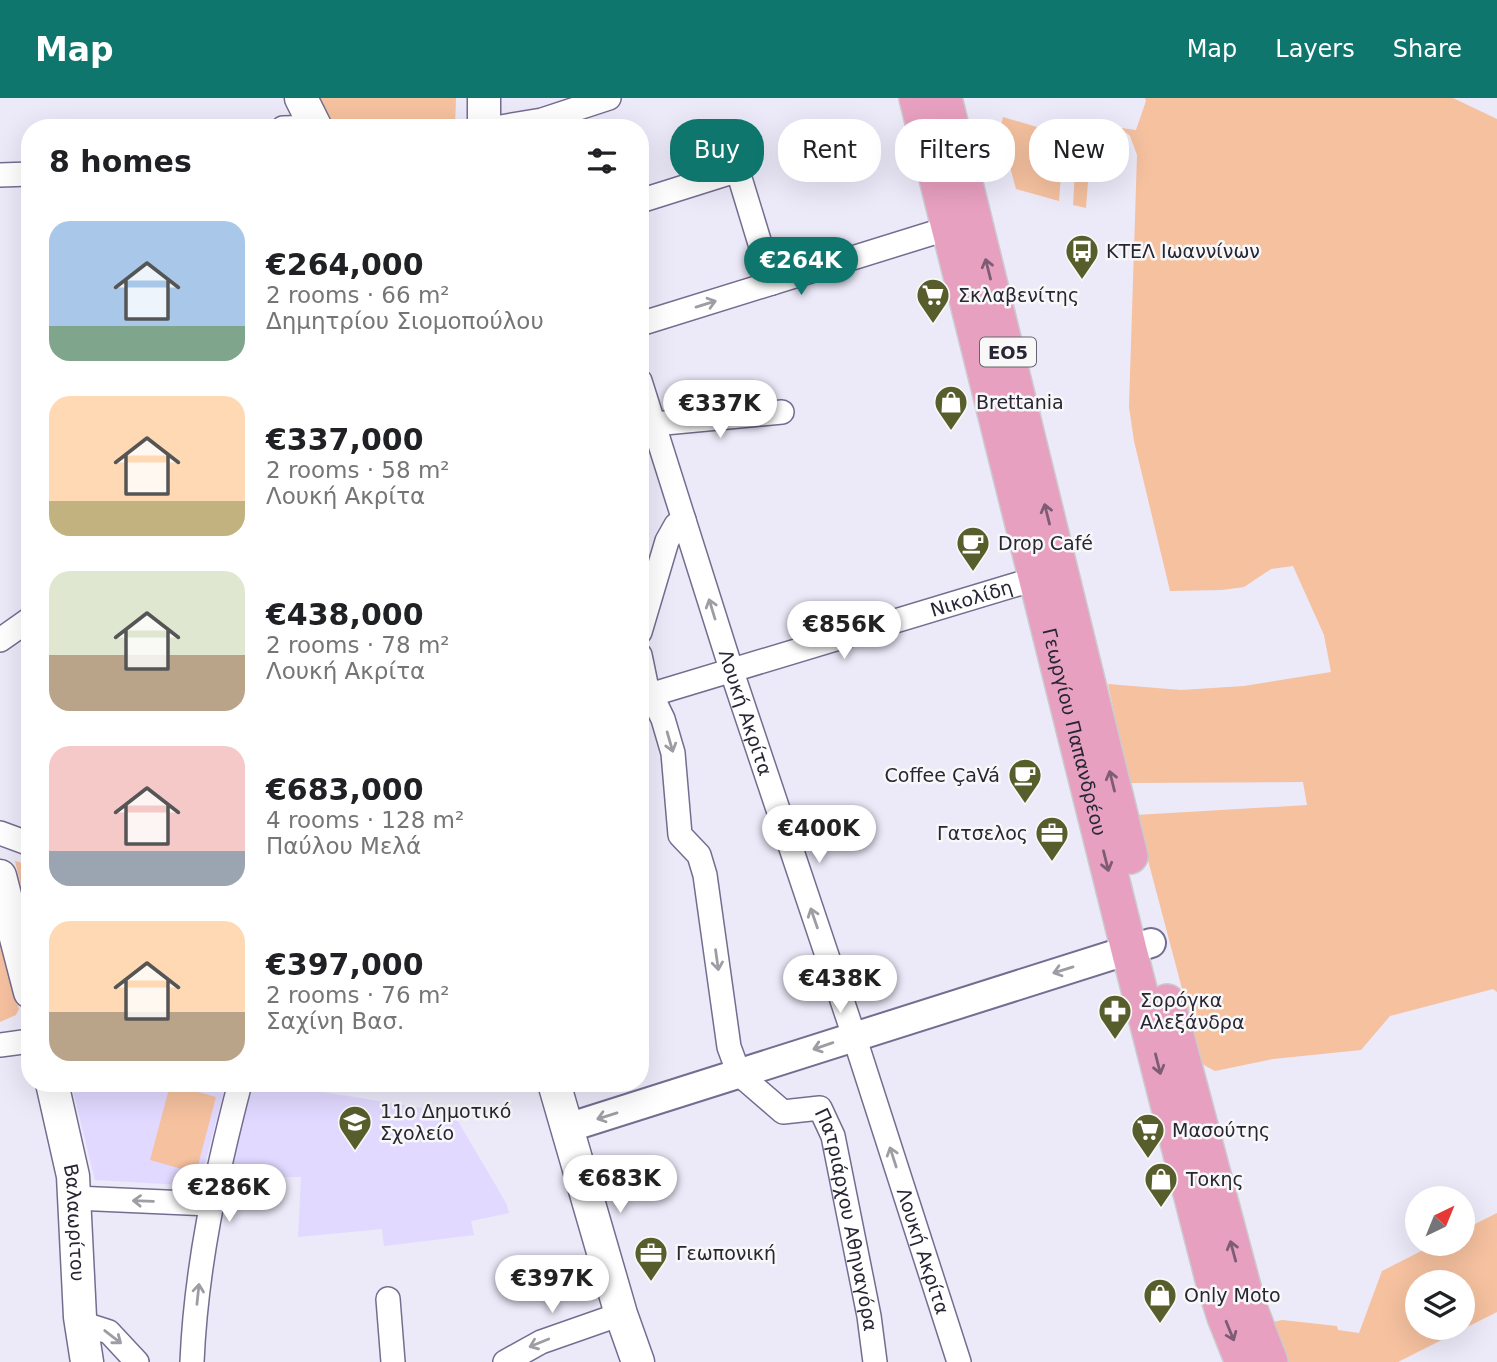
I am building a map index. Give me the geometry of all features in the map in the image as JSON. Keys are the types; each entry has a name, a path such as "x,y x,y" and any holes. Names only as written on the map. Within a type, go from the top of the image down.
{"main road":[{"path":"301,98 312,119"},
{"path":"484,98 484,119"},
{"name":"Γεωργίου Παπανδρέου","path":"917,98 962,223"},
{"name":"Γεωργίου Παπανδρέου","path":"944,98 962,223 1140,946 1213,1279 1243,1362"},
{"path":"0,876 21,957"},
{"name":"Γεωργίου Παπανδρέου","path":"1140,946 1247,1302 1270,1362"},
{"name":"Βαλαωρίτου","path":"54,1092 73,1175 81,1323 87,1362"},
{"path":"557,1092 621,1314 638,1362"}],"street":[{"path":"545,119 609,98"},
{"path":"649,198 732,172 736,174 740,178 772,283"},
{"path":"0,176 21,175"},
{"path":"649,321 962,223"},
{"name":"Λουκή Ακρίτα","path":"649,409 732,672 854,1036 959,1362"},
{"path":"654,424 782,412"},
{"path":"649,602 667,541 676,526 684,520"},
{"name":"Νικολίδη","path":"649,695 1050,580"},
{"path":"0,640 21,625"},
{"path":"649,702 673,753 681,835 699,855 705,875 729,1047 739,1074"},
{"path":"0,833 21,841"},
{"path":"567,1128 1140,946"},
{"path":"0,1045 21,1042"},
{"name":"Πατριάρχου Αθηναγόρα","path":"739,1074 783,1112 820,1108 824,1112 834,1136 869,1317 875,1362"},
{"path":"192,1362 210,1204 238,1092"},
{"path":"75,1198 210,1204"},
{"path":"388,1299 393,1362"},
{"path":"505,1362 541,1342 621,1314"},
{"path":"81,1323 109,1332 137,1362"}],"shaded area":[{"path":"313,98 456,98 455,119 324,119"},
{"path":"1145,98 1453,98 1497,119 1497,992 1493,989 1390,1016 1361,1050 1273,1059 1215,1071 1202,1064 1136,815 1307,805 1303,782 1129,783 1108,684 1181,690 1244,686 1331,672 1324,635 1293,566 1271,569 1244,587 1170,591 1134,441 1129,407 1137,155 1129,129 1136,130"},
{"path":"1015,121 1029,125 1029,182 1060,182 1059,201 1016,189"},
{"path":"1074,182 1088,182 1086,208 1073,205"},
{"path":"15,861 21,863 21,886"},
{"path":"0,934 19,1009 16,1015 0,1022"},
{"path":"73,1092 224,1092 199,1186 95,1180"},
{"path":"168,1092 198,1092 216,1097 196,1173 150,1160"},
{"name":"11ο Δημοτικό Σχολείο","path":"247,1092 323,1092 453,1113 507,1205 509,1213 471,1221 474,1235 384,1246 382,1229 298,1237 301,1177 230,1178 238,1127"},
{"path":"1497,1213 1497,1312 1475,1323 1475,1270 1405,1270 1405,1340 1442,1340 1398,1362 1279,1362 1264,1324 1282,1320 1337,1326 1338,1330 1359,1333 1382,1271 1411,1256 1475,1256 1475,1224"}],"place":[{"name":"ΚΤΕΛ Ιωαννίνων","path":"1082,281"},
{"name":"Σκλαβενίτης","path":"933,325"},
{"name":"Brettania","path":"951,432"},
{"name":"Drop Café","path":"973,573"},
{"name":"Coffee ÇaVá","path":"1025,805"},
{"name":"Γατσελος","path":"1052,863"},
{"name":"Σορόγκα Αλεξάνδρα","path":"1115,1041"},
{"name":"11ο Δημοτικό Σχολείο","path":"355,1152"},
{"name":"Μασούτης","path":"1148,1160"},
{"name":"Τοκης","path":"1161,1209"},
{"name":"Γεωπονική","path":"651,1283"},
{"name":"Only Moto","path":"1160,1325"}]}
